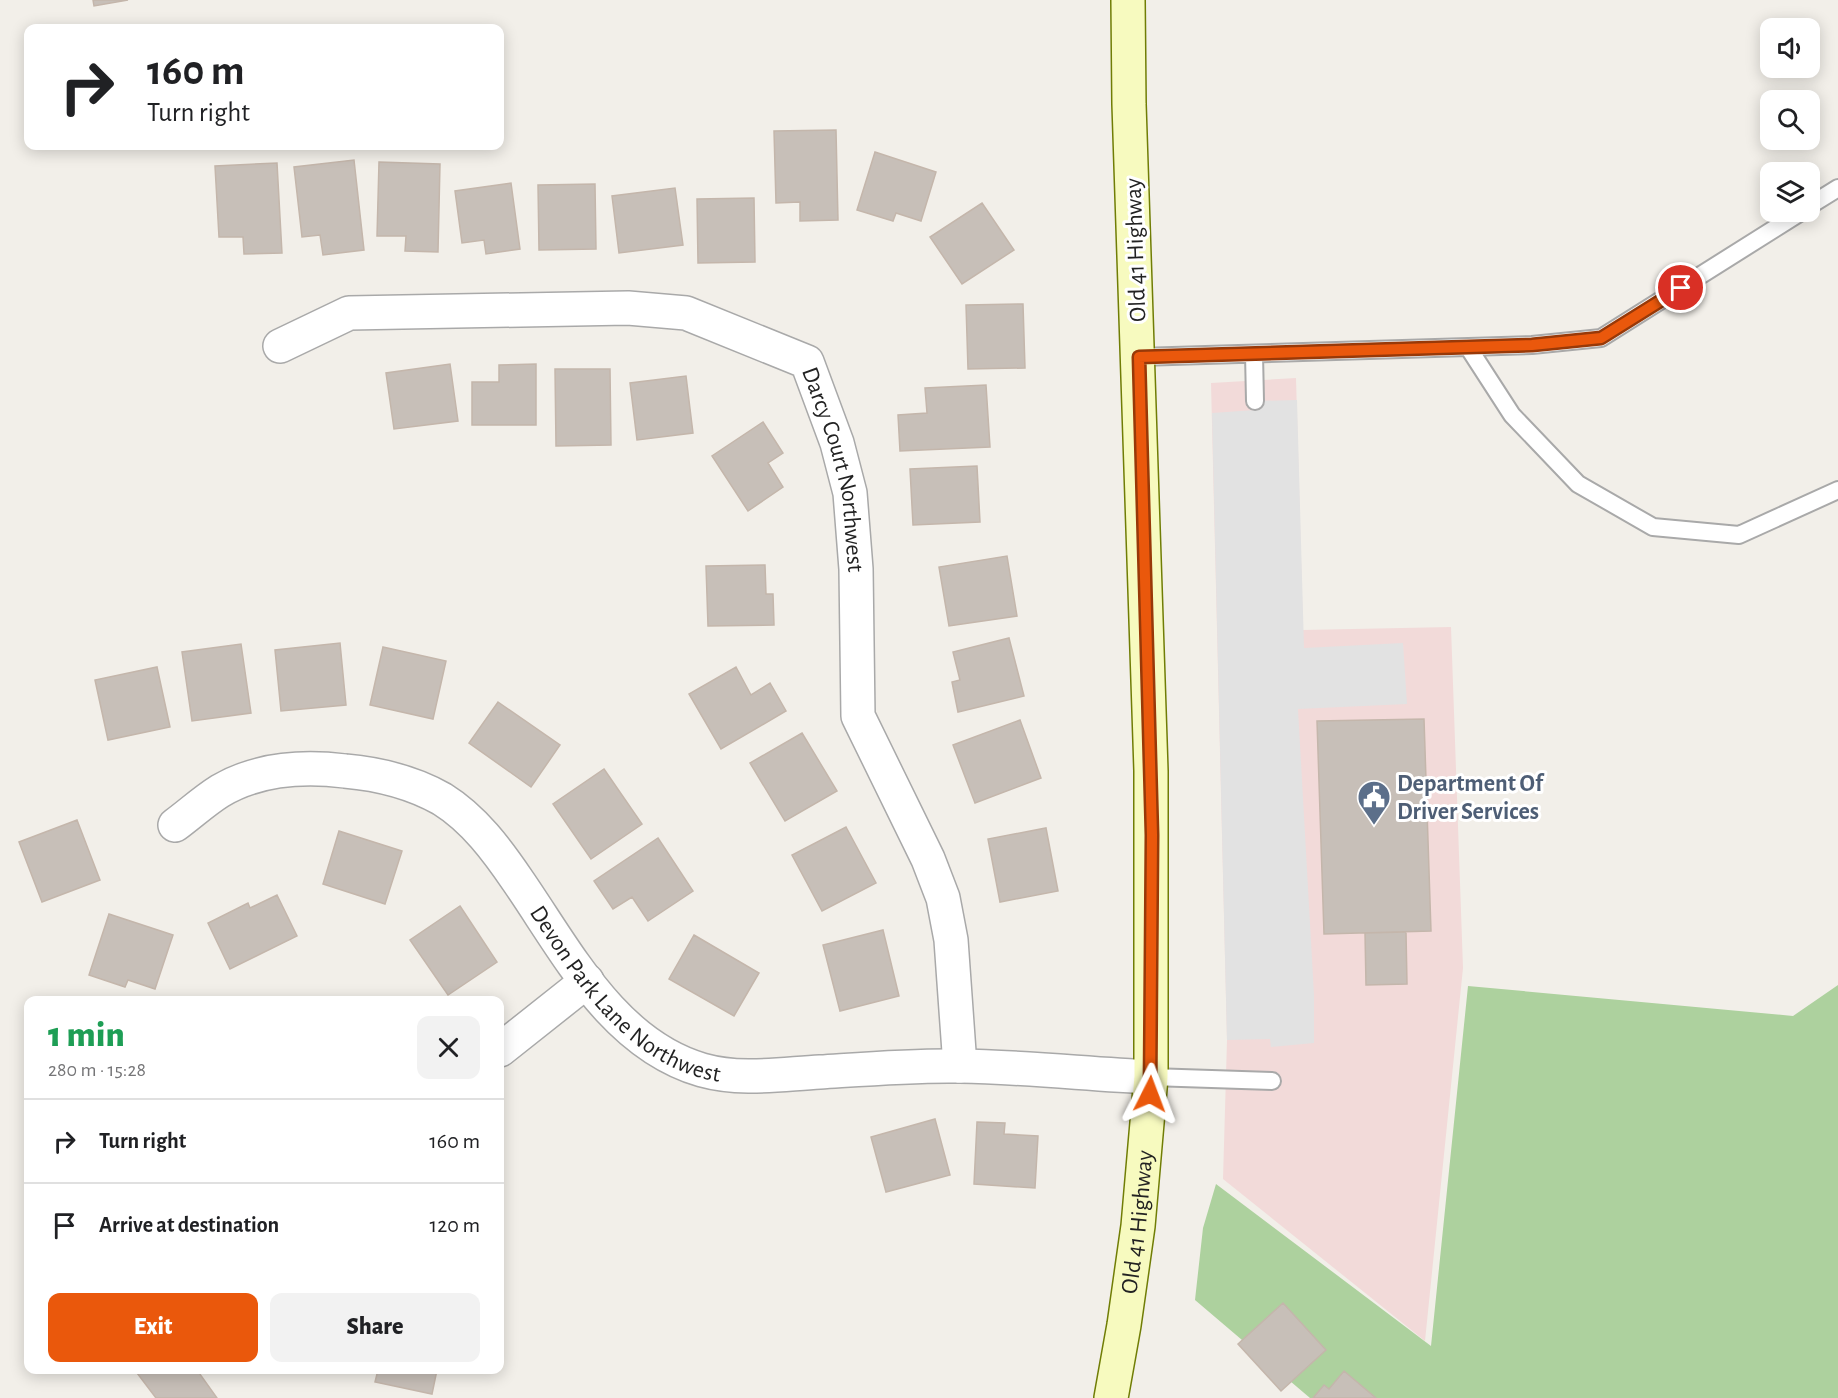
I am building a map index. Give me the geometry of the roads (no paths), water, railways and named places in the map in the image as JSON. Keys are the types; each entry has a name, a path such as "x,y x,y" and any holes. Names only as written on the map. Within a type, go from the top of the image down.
{"main road":[{"name":"Old 41 Highway","path":"1111,1398 1138,1226 1151,1077 1151,782 1129,104 1128,0"}],"street":[{"name":"Darcy Court Northwest","path":"280,345 349,313 628,308 686,313 807,362 837,443 850,493 856,568 858,716 928,860 943,898 951,940 960,1066"},
{"name":"Devon Park Lane Northwest","path":"175,825 219,792 244,779 286,770 328,769 372,774 413,785 443,800 468,819 496,849 587,981 613,1014 638,1036 700,1069 725,1074 774,1076 960,1066 1151,1077"},
{"path":"504,1047 587,981"}],"lane":[{"path":"1820,199 1838,188"},
{"path":"1139,357 1532,345 1601,338 1785,222"},
{"path":"1468,346 1512,416 1578,483 1653,527 1739,535 1838,490"},
{"path":"1254,354 1255,401"},
{"path":"1151,1077 1272,1081"}],"place":[{"name":"Department Of Driver Services","path":"1374,826"}]}
